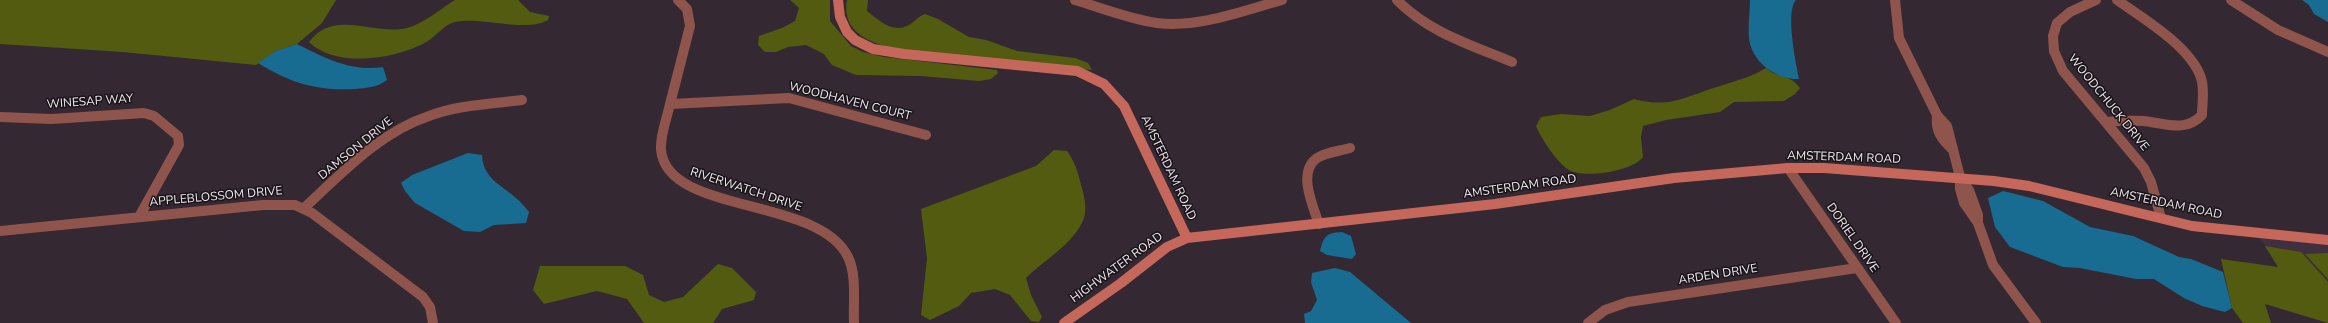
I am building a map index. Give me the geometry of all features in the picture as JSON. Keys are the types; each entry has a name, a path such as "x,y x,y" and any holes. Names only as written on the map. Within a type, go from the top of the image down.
{"street":[{"name":"RIVERWATCH DRIVE","path":"678,0 687,9 690,26 660,150 662,162 674,177 691,188 813,225 837,240 848,256 852,266 854,323"},
{"name":"AMSTERDAM ROAD","path":"838,0 839,15 847,32 855,40 867,46 897,53 1077,71 1101,80 1116,93 1124,106 1187,238 1495,204 1674,178 1788,168 1841,168 1960,177 2028,186 2161,218 2223,230 2328,240"},
{"path":"1075,0 1144,20 1170,24 1205,20 1282,0"},
{"path":"1397,0 1414,15 1433,27 1512,62"},
{"path":"1896,0 1900,38 1937,115 1935,125 1940,138 1952,149 1960,177 1960,189 1964,203 1978,223 1993,265 2036,323"},
{"name":"WOODCHUCK DRIVE","path":"2096,0 2062,17 2053,32 2054,55 2063,71 2144,168 2151,182 2161,218"},
{"path":"2106,122 2143,121 2179,126 2190,125 2202,115 2202,84 2194,64 2177,45 2117,0"},
{"path":"2231,0 2278,30 2328,52"},
{"name":"WOODHAVEN COURT","path":"671,104 790,98 926,135"},
{"name":"DAMSON DRIVE","path":"304,208 403,127 430,115 522,100"},
{"name":"WINESAP WAY","path":"0,117 52,119 138,112 154,116 170,127 178,136 179,145 140,217"},
{"path":"1319,224 1306,175 1308,166 1319,156 1350,148"},
{"name":"DORIEL DRIVE","path":"1788,168 1896,323"},
{"name":"APPLEBLOSSOM DRIVE","path":"0,231 279,204 295,205 304,208 423,297 430,307 433,323"},
{"name":"HIGHWATER ROAD","path":"1064,323 1121,283 1167,247 1187,238"},
{"name":"ARDEN DRIVE","path":"1588,323 1605,310 1628,302 1857,268"}],"shaded area":[{"path":"2255,234 2328,240 2328,298 2308,292"}],"green space":[{"path":"0,0 336,0 322,23 297,44 276,51 256,65 123,52 0,44"},
{"path":"455,0 518,0 530,12 549,16 548,20 539,24 528,25 478,21 455,22 451,23 428,41 401,53 367,58 335,56 321,50 309,42 319,32 330,27 342,25 355,25 394,30 414,26"},
{"path":"790,0 830,0 830,21 851,46 863,52 884,57 997,70 998,73 991,79 979,81 921,76 856,75 832,65 824,54 806,45 788,47 776,52 765,52 758,45 759,36 782,28 795,21 799,8"},
{"path":"847,0 868,0 867,11 892,27 898,28 909,25 925,14 938,19 969,37 986,40 1017,51 1075,58 1088,63 1092,70 906,51 884,46 855,31 849,22 846,12"},
{"path":"1766,68 1775,74 1792,80 1800,88 1795,94 1784,101 1734,102 1720,112 1666,120 1643,126 1641,137 1643,157 1638,162 1619,170 1597,174 1586,174 1576,173 1569,170 1559,162 1550,150 1536,126 1541,117 1561,114 1590,116 1610,110 1634,99 1658,103 1678,100 1754,74"},
{"path":"1054,150 1067,151 1074,163 1084,197 1085,214 1080,227 1074,235 1058,251 1026,278 1031,295 1042,317 1039,322 1031,321 1010,295 995,289 971,293 959,306 930,320 921,315 927,258 921,209 1036,166"},
{"path":"2265,246 2301,252 2328,282 2328,323 2265,304 2271,323 2243,323 2232,308 2221,259 2278,267"},
{"path":"2328,253 2328,279 2305,254"},
{"path":"718,264 732,268 756,292 754,300 722,309 713,323 644,323 627,299 597,291 544,304 533,290 540,266 625,266 643,275 649,295 664,302 683,297"}],"water":[{"path":"1750,0 1796,0 1791,15 1791,26 1799,79 1783,77 1769,70 1753,52 1749,39"},
{"path":"2302,0 2328,0 2328,22 2314,14 2309,5"},
{"path":"297,44 328,59 349,66 371,68 383,67 387,80 376,86 368,88 328,89 293,81 258,63 276,51"},
{"path":"468,153 482,155 485,169 493,180 518,200 529,212 526,223 494,225 480,232 464,231 415,203 405,191 401,183 412,175"},
{"path":"2003,191 2043,201 2090,227 2133,236 2179,257 2191,259 2223,272 2232,308 2225,312 2202,306 2184,298 2154,279 2136,279 2080,268 2063,267 2010,247 1995,227 1988,198"},
{"path":"1342,232 1351,236 1356,254 1352,259 1327,255 1320,251 1326,236 1332,233"},
{"path":"1335,268 1350,272 1411,323 1305,323 1304,314 1311,311 1317,300 1311,282 1312,273"}]}
